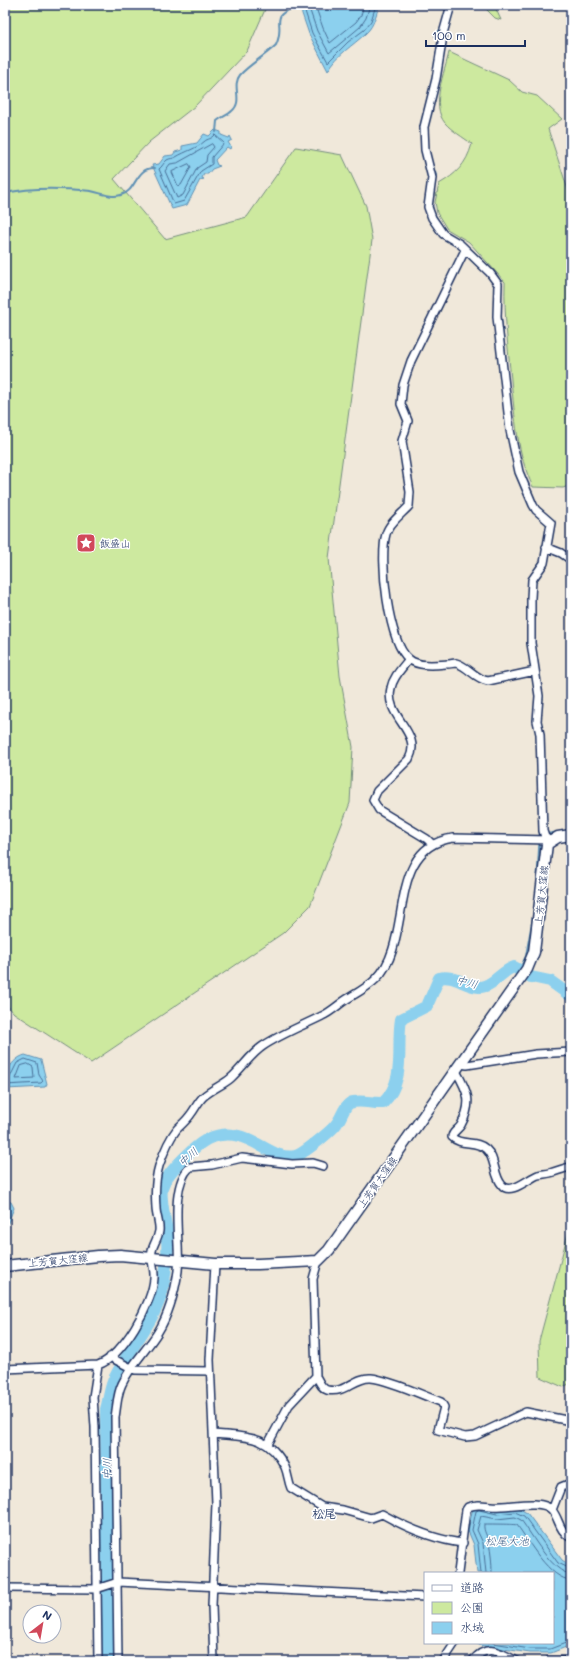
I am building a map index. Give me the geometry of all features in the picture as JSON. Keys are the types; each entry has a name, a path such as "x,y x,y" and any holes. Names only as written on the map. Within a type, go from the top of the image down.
{"main road":[{"path":"544,840 571,835"},
{"name":"上芳賀大窪線","path":"5,1266 98,1256 154,1257 215,1264 258,1264 318,1261 329,1250 525,973 534,952 545,851 544,840"}],"street":[{"path":"5,1369 98,1365 112,1358 140,1321 153,1287 154,1257 152,1250 159,1231 156,1209 156,1188 158,1168 166,1147 176,1131 190,1116 202,1098 214,1088 230,1079 263,1046 324,1015 376,979 390,960 394,950 403,895 412,867 432,844 453,838 544,840 545,837 543,831 540,734 537,721 539,696 533,672 532,580 544,563 550,523 533,505 519,472 510,430 497,317 498,284 490,273 460,244 444,234 432,218 427,203 432,178 425,150 424,127 436,79 444,30 451,5"},
{"path":"465,250 411,361 401,393 401,404 408,421 402,441 410,492 409,506 389,528 386,534 384,578 392,626 404,654 409,659 428,665 456,663 477,677 488,681 533,672"},
{"path":"547,548 561,553 571,560"},
{"path":"409,659 394,681 390,696 395,714 412,742 412,754 377,791 373,800 379,810 427,839 432,844"},
{"path":"571,1052 536,1054 467,1065 458,1068 469,1102 461,1125 453,1133 452,1137 456,1140 476,1143 487,1149 491,1154 493,1167 502,1186 506,1189 513,1188 538,1175 571,1167"},
{"path":"118,1661 115,1417 119,1392 129,1368 159,1331 166,1314 178,1270 176,1260 177,1212 179,1193 184,1176 190,1167 242,1158 292,1164 313,1163 323,1166"},
{"path":"318,1261 313,1279 316,1376 321,1386 325,1389 337,1391 361,1380 370,1378 441,1402 444,1407 438,1430 465,1438 476,1436 526,1412 571,1421"},
{"path":"214,1661 212,1606 214,1587 216,1503 210,1371 215,1264"},
{"path":"112,1358 129,1368 210,1371"},
{"path":"98,1365 93,1397 95,1427 98,1661"},
{"path":"268,1444 289,1405 316,1376"},
{"path":"214,1434 251,1438 268,1444 285,1468 291,1488 316,1504 367,1517 376,1517 382,1514 398,1523 427,1534 449,1541 463,1543"},
{"path":"552,1510 561,1487 571,1483"},
{"path":"458,1572 463,1543 463,1529 468,1507 480,1504 490,1506 522,1504 545,1506 552,1510 558,1525 571,1538"},
{"path":"5,1588 96,1589 118,1582 424,1597"},
{"path":"443,1661 454,1645"},
{"path":"448,1661 454,1645"},
{"path":"472,1661 480,1653 493,1650 517,1661"},
{"path":"549,1661 567,1661"}],"green space":[{"path":"5,5 267,5 247,51 195,106 149,142 114,179 165,239 247,217 296,147 342,155 366,206 372,240 329,558 340,676 353,747 350,803 310,906 283,933 91,1063 14,1013 5,1003"},
{"path":"482,5 494,5 501,20 495,18"},
{"path":"449,52 509,80 522,92 537,96 562,119 548,129 571,199 571,485 563,488 533,487 523,462 511,380 506,319 505,282 469,242 447,229 437,213 435,202 439,184 460,168 467,158 472,144 448,126 441,116 439,107 440,88"},
{"path":"571,1222 571,1383 563,1387 540,1377 539,1341"}],"water":[{"path":"299,5 380,5 369,30 336,60 328,71 309,34"},
{"path":"215,130 221,132 221,135 229,138 230,136 232,140 228,142 231,147 230,149 227,147 215,160 217,165 220,166 212,169 208,174 204,174 202,178 204,179 200,180 187,205 172,209 152,165 159,164 165,156 173,155 175,152 182,150 182,146 197,143 204,134 209,136"},
{"path":"25,1055 41,1060 47,1084 45,1087 6,1089 5,1084 9,1068 16,1060"},
{"path":"5,1201 11,1202 14,1208 5,1230"},
{"name":"松尾大池","path":"480,1506 497,1510 516,1507 527,1513 562,1560 571,1566 571,1645 551,1653 530,1653 478,1645 554,1644 554,1572 477,1572 474,1545 468,1531 473,1507"}],"waterway":[{"path":"216,132 217,121 230,112 237,103 237,84 240,75 276,45 279,37 280,16 290,9 301,6"},
{"path":"435,36 442,27"},
{"path":"431,161 436,175 435,180"},
{"path":"5,193 37,189 58,189 91,191 110,196 117,196 126,193 144,171 155,168"},
{"path":"432,204 433,212 443,228"},
{"path":"497,276 501,284"},
{"path":"500,307 506,362"},
{"path":"537,885 540,831"},
{"path":"547,834 558,832"},
{"path":"520,969 526,956 533,917"},
{"name":"中川","path":"108,1661 106,1409 113,1381 149,1323 160,1300 165,1275 167,1242 167,1230 162,1195 163,1185 166,1179 191,1152 210,1138 223,1135 236,1135 276,1154 295,1156 299,1155 330,1131 337,1123 348,1104 358,1101 383,1103 390,1094 398,1074 401,1019 427,1006 439,978 444,977 469,985 484,987 514,967 531,977 550,981 571,996"}],"place":[{"name":"飯盛山","path":"86,543"}],"district":[{"name":"松尾","path":"324,1514"}]}
